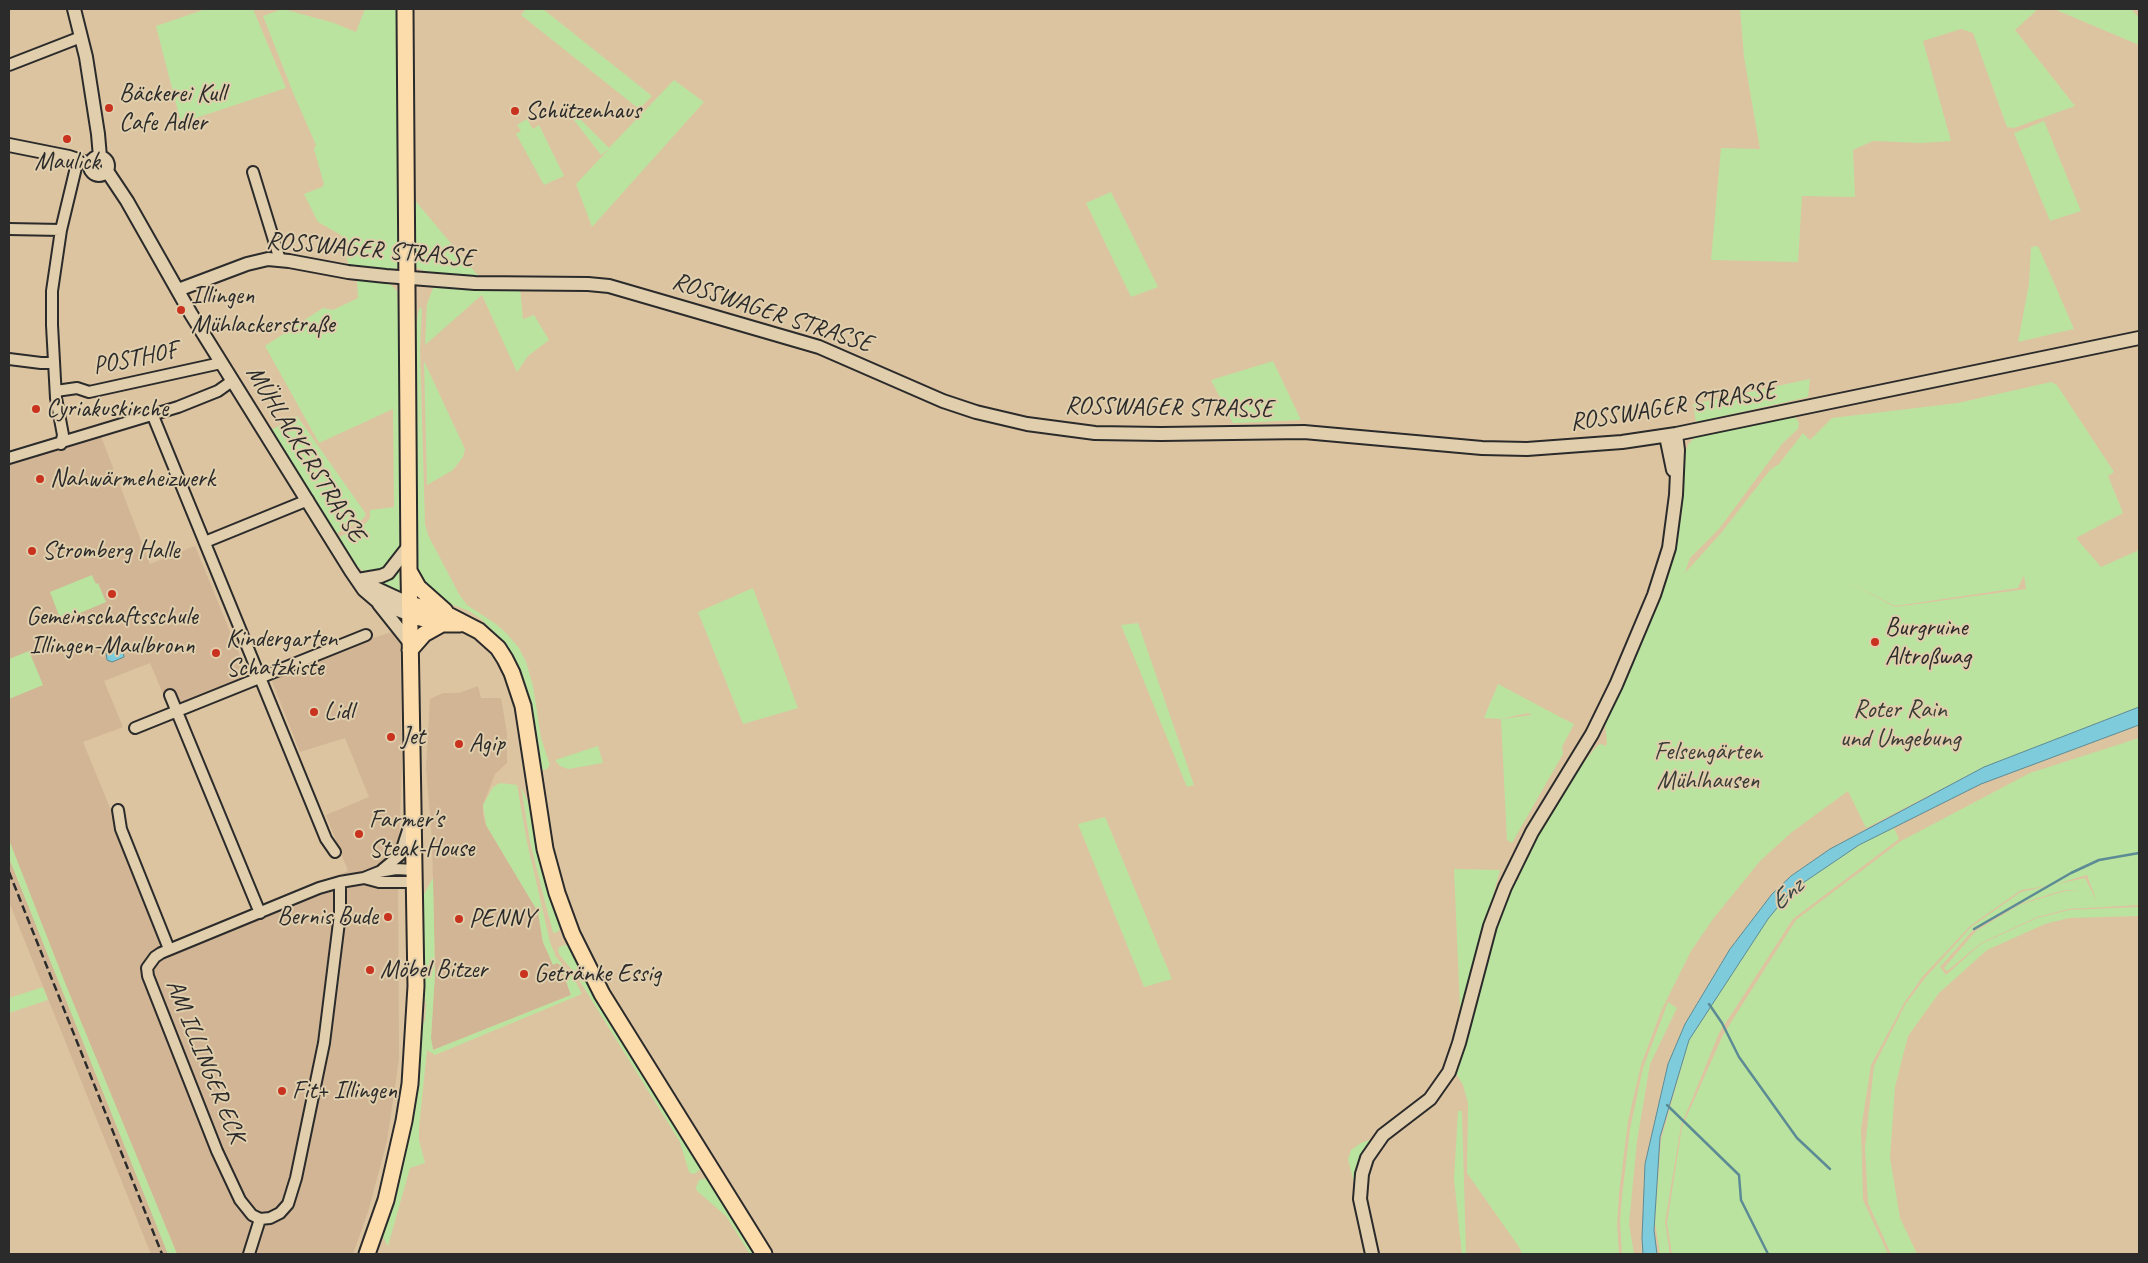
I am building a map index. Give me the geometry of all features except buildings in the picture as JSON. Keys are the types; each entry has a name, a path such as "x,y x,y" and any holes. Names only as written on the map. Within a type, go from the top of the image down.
{"main road":[{"path":"367,1254 386,1200 396,1160 410,1084 416,986 409,571 405,9"},
{"path":"409,571 418,587 446,620"},
{"path":"410,610 464,624 479,631 490,640 505,659 512,672 523,706 544,849 557,894 581,954 614,1014 764,1254"},
{"path":"410,646 424,634 446,620"}],"street":[{"path":"9,145 76,164 95,160 98,134 81,37 74,9"},
{"path":"9,65 81,37"},
{"name":"MÜHLACKERSTRASSE","path":"95,160 91,170 96,175 103,175 106,171 127,201 221,363 364,590 378,602 410,610"},
{"path":"61,444 63,436 56,391 52,291 61,230 76,164"},
{"path":"253,172 280,260"},
{"path":"9,229 61,230"},
{"name":"ROSSWAGER STRASSE","path":"178,290 247,264 268,259 348,272 475,283 588,284 615,288 820,347 944,401 976,412 1060,429 1136,434 1304,432 1473,447 1527,449 1604,444 1671,435 2139,338"},
{"path":"9,360 41,363 54,362"},
{"name":"POSTHOF","path":"56,391 77,388 88,392 221,363"},
{"path":"9,458 153,416 206,397 232,381"},
{"path":"153,416 326,840 335,852"},
{"path":"1372,1254 1360,1199 1360,1183 1367,1158 1383,1135 1430,1099 1449,1072 1459,1043 1490,926 1507,881 1532,832 1596,728 1654,595 1666,561 1672,535 1676,477 1671,435"},
{"path":"205,542 308,500"},
{"path":"358,580 388,573 409,546"},
{"name":"MÜHLACKERSTRASSE","path":"358,580 410,610"},
{"path":"378,602 410,646"},
{"path":"135,728 261,679 366,635"},
{"path":"170,695 260,913"},
{"path":"118,810 121,828 168,950"},
{"path":"379,872 400,855 405,844 412,811"},
{"path":"364,878 379,872 396,869 414,876"},
{"path":"364,878 379,882 414,876"},
{"name":"AM ILLINGER ECK","path":"260,1219 246,1208 234,1188 203,1117 148,976 147,968 154,957 168,950 319,888 364,878"},
{"path":"249,1254 260,1219 270,1218 280,1213 288,1204 296,1178 324,1044 340,914 340,882"}],"shaded area":[{"path":"99,431 150,564 195,546 249,678 169,708 150,663 104,681 123,727 83,742 110,808 118,810 166,944 348,871 326,815 369,797 345,738 300,752 271,679 367,640 395,631 400,638 402,769 398,867 399,1059 387,1141 368,1212 353,1254 177,1254 65,983 9,840 9,459"},
{"path":"478,686 481,698 501,698 507,733 507,763 495,774 483,805 486,825 538,912 543,942 553,964 557,963 560,965 571,995 433,1050 431,1038 435,974 432,840 426,768 430,699 443,693 459,693"},
{"path":"9,858 168,1254 151,1254 9,902"}],"green space":[{"path":"206,9 253,9 286,88 181,123 156,26"},
{"path":"283,9 334,23 356,32 365,9 399,9 401,262 392,271 349,266 341,235 318,222 304,194 322,187 324,184 314,149 316,145 263,16"},
{"path":"526,9 543,9 652,96 639,109 521,15"},
{"path":"1740,9 2038,9 2015,30 2075,106 2014,128 2007,127 1973,33 1961,29 1923,41 1951,141 1921,143 1873,141 1853,150 1855,197 1802,196 1798,262 1711,260 1721,148 1760,149 1744,57"},
{"path":"2054,9 2131,9 2139,18 2139,45"},
{"path":"674,80 704,102 592,227 576,184 609,149 601,155 563,106 565,104 609,148"},
{"path":"527,119 533,129 539,125 564,176 544,185 516,134 521,131 517,125"},
{"path":"2044,121 2081,211 2050,221 2014,133"},
{"path":"1111,192 1158,287 1131,297 1086,203"},
{"path":"413,198 480,278 435,275 417,268 414,262"},
{"path":"2038,246 2074,329 2018,342 2029,284 2031,247"},
{"path":"357,280 382,280 388,282 397,291 398,313 401,324 400,545 397,556 380,572 364,572 349,559 338,538 366,523 370,518 370,510 394,507 393,409 319,443 265,346 323,308 333,310 358,298"},
{"path":"435,283 520,287 523,319 534,315 549,340 528,356 517,372 482,295 425,345 427,304"},
{"path":"420,308 422,308 420,350 425,524 428,535 459,594 467,605 496,624 519,648 526,662 533,686 541,738 550,765 546,770 539,769 526,686 521,672 504,642 480,618 469,611 427,593 417,570 414,352"},
{"path":"424,361 465,449 463,457 453,470 427,485"},
{"path":"1273,361 1301,420 1233,423 1211,380"},
{"path":"1810,379 1808,397 1696,422 1693,404"},
{"path":"2051,382 2057,385 2114,472 2108,476 2123,513 2076,538 2101,567 2139,550 2139,707 1984,767 1866,828 1848,791 1792,832 1760,861 1713,919 1691,951 1661,1011 1641,1065 1628,1121 1619,1193 1617,1225 1619,1254 1522,1254 1467,1173 1468,1103 1463,1085 1455,1072 1500,916 1515,878 1519,880 1520,878 1516,876 1542,826 1582,764 1598,745 1606,746 1607,744 1605,723 1656,609 1674,556 1682,513 1684,455 1689,443 1704,434 1789,417 1796,418 1799,423 1798,429 1782,444 1719,529 1690,558 1685,573 1722,532 1770,470 1779,464 1803,433 1810,440 1832,418 1958,403","holes":["2024,575 2026,589 1895,607 1844,580 1895,606 2018,588"]},
{"path":"297,416 366,514 363,519 334,535 311,493 271,430"},
{"path":"399,568 400,595 374,582"},
{"path":"92,575 96,584 98,583 106,602 61,621 50,592"},
{"path":"753,588 798,708 743,724 698,612"},
{"path":"1138,623 1194,785 1187,787 1121,625"},
{"path":"29,651 43,685 9,699 9,659"},
{"path":"1498,684 1574,724 1562,747 1563,754 1512,843 1507,840 1501,719 1532,715 1528,713 1500,719 1484,718"},
{"path":"2139,738 2139,905 2068,909 2037,917 1981,943 1947,971 1944,968 1976,931 2019,905 2065,891 2080,890 2064,890 2019,904 1974,929 1940,967 1946,975 1981,944 2037,918 2069,910 2139,907 2139,916 2069,918 2045,924 1987,950 1939,993 1908,1036 1895,1087 1890,1158 1900,1218 1917,1254 1891,1254 1868,1203 1865,1147 1874,1066 1905,1005 1925,978 1971,927 2021,892 2053,885 2021,890 1970,926 1923,976 1904,1003 1871,1065 1861,1129 1863,1200 1888,1254 1672,1254 1667,1223 1682,1127 1723,1035 1796,920 1901,841 2030,773","holes":["2087,875 2097,902 2085,878 2053,885"]},
{"path":"598,746 603,763 568,769 560,766 555,760"},
{"path":"500,783 517,785 527,842 550,942 556,957 573,977 582,994 435,1055 427,1050 419,1128 419,1140 425,1163 410,1168 388,1246 381,1234 416,1085 422,1025 425,1021 423,896 433,878 435,974 431,1038 433,1050 571,995 560,965 557,963 553,965 543,942 538,912 486,825 483,805 493,787"},
{"path":"521,787 528,802 546,887 560,925 559,931 555,933 553,932 530,842"},
{"path":"1105,817 1172,979 1144,987 1078,824"},
{"path":"1894,828 1899,839 1793,919 1719,1033 1681,1126 1665,1222 1670,1254 1660,1254 1655,1222 1661,1140 1689,1040 1768,919 1791,891 1859,845"},
{"path":"9,840 65,983 177,1254 168,1254 9,858"},
{"path":"1454,869 1500,870 1462,1009 1460,1008"},
{"path":"564,945 568,946 573,953 701,1164 701,1168 696,1173 689,1172 680,1142 576,975 559,954 558,948"},
{"path":"43,987 48,1000 9,1013 9,998"},
{"path":"1668,1002 1677,1008 1650,1064 1637,1141 1629,1224 1634,1254 1622,1254 1620,1221 1630,1129 1643,1068"},
{"path":"1458,1111 1462,1111 1466,1254 1462,1254 1454,1179"},
{"path":"1383,1135 1355,1187 1348,1159 1351,1150 1361,1143"},
{"path":"707,1178 758,1254 750,1254 726,1216 697,1191 696,1187 699,1180"}],"water":[{"path":"109,647 123,650 124,657 112,662 107,660 106,652"},
{"name":"Enz","path":"2139,707 2139,725 1981,784 1859,845 1791,891 1768,919 1689,1040 1660,1137 1654,1230 1657,1254 1643,1254 1645,1164 1668,1064 1685,1024 1730,949 1772,894 1791,876 1830,849 1984,767"}],"waterway":[{"path":"1974,929 2071,873 2099,860 2139,853"},
{"path":"1709,1004 1722,1023 1739,1057 1797,1138 1830,1169"},
{"path":"1667,1105 1739,1175 1741,1200 1768,1254"}],"railway":[{"path":"9,872 162,1254"}],"place":[{"name":"Bäckerei Kull Cafe Adler","path":"109,108"},
{"name":"Schützenhaus","path":"515,111"},
{"name":"Maulick","path":"67,139"},
{"name":"Illingen Mühlackerstraße","path":"181,310"},
{"name":"Cyriakuskirche","path":"36,409"},
{"name":"Nahwärmeheizwerk","path":"40,479"},
{"name":"Stromberg Halle","path":"32,551"},
{"name":"Gemeinschaftsschule Illingen-Maulbronn","path":"112,594"},
{"name":"Burgruine Altroßwag","path":"1875,642"},
{"name":"Kindergarten Schatzkiste","path":"216,653"},
{"name":"Lidl","path":"314,712"},
{"name":"Jet","path":"391,737"},
{"name":"Agip","path":"459,744"},
{"name":"Farmer's Steak-House","path":"359,834"},
{"name":"Bernis Bude","path":"388,917"},
{"name":"PENNY","path":"459,919"},
{"name":"Möbel Bitzer","path":"370,970"},
{"name":"Getränke Essig","path":"524,974"},
{"name":"Fit+ Illingen","path":"282,1091"}],"park label":[{"name":"Roter Rain und Umgebung","path":"1900,724"},
{"name":"Felsengärten Mühlhausen","path":"1708,766"}]}
